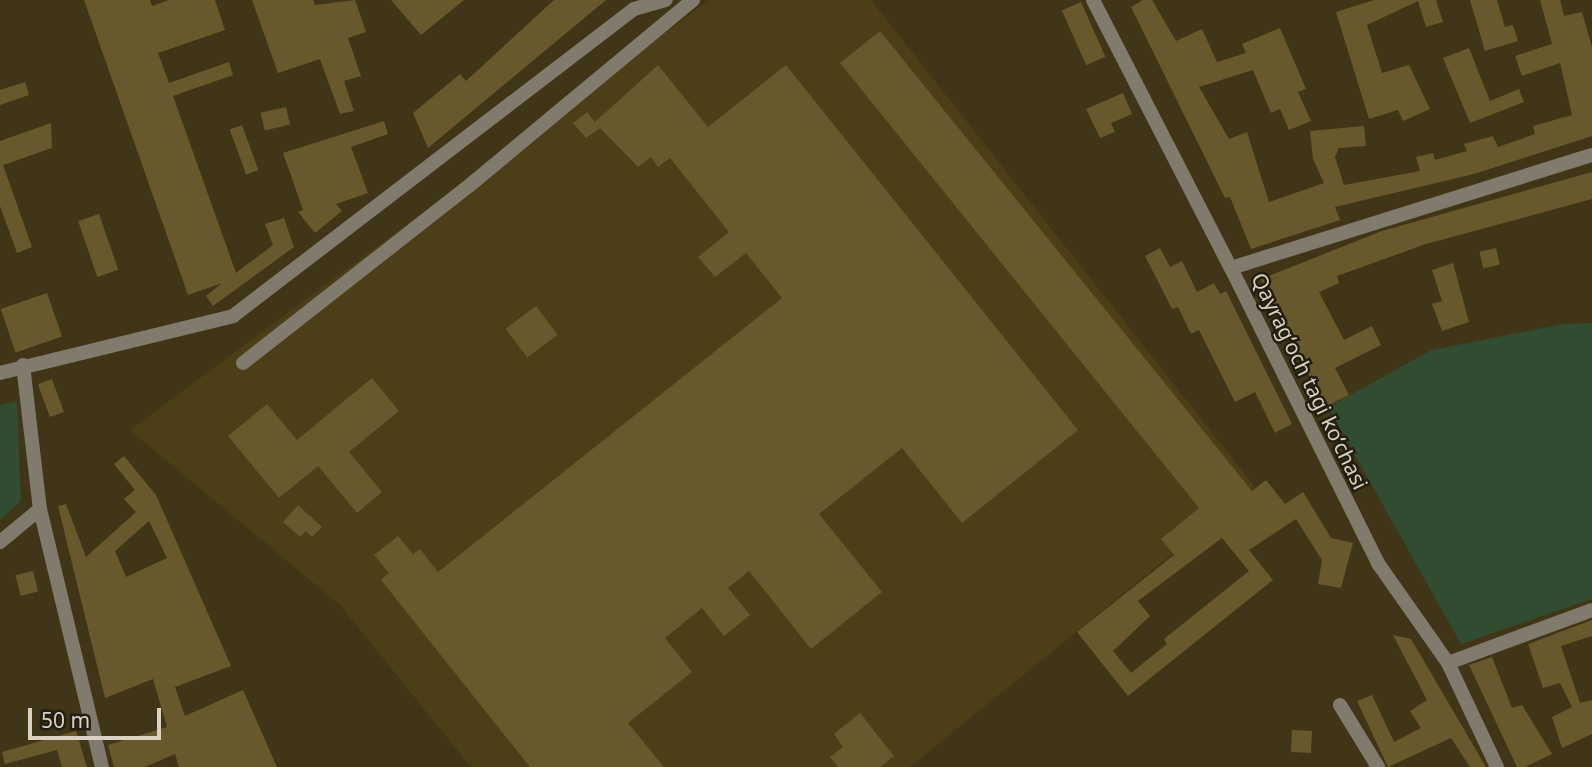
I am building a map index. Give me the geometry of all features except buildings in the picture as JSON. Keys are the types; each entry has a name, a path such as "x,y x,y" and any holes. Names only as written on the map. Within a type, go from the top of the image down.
{"street":[{"path":"0,373 23,365 233,316 634,9 666,0"},
{"path":"676,0 692,0"},
{"path":"243,363 470,185 692,0"},
{"path":"1093,0 1231,268"},
{"name":"Qayragʻoch tagi koʻchasi","path":"1497,767 1448,663 1378,565 1231,268 1592,155"},
{"path":"23,365 40,509 102,767"},
{"path":"0,542 40,509"},
{"path":"1448,663 1592,610"},
{"path":"1340,705 1378,767"}],"shaded area":[{"path":"709,0 871,0 1255,487 910,767 471,767 340,605 130,430"}],"green space":[{"path":"1592,323 1592,599 1461,644 1328,407 1432,350 1563,324"},
{"path":"17,401 21,501 0,520 0,405"}]}
